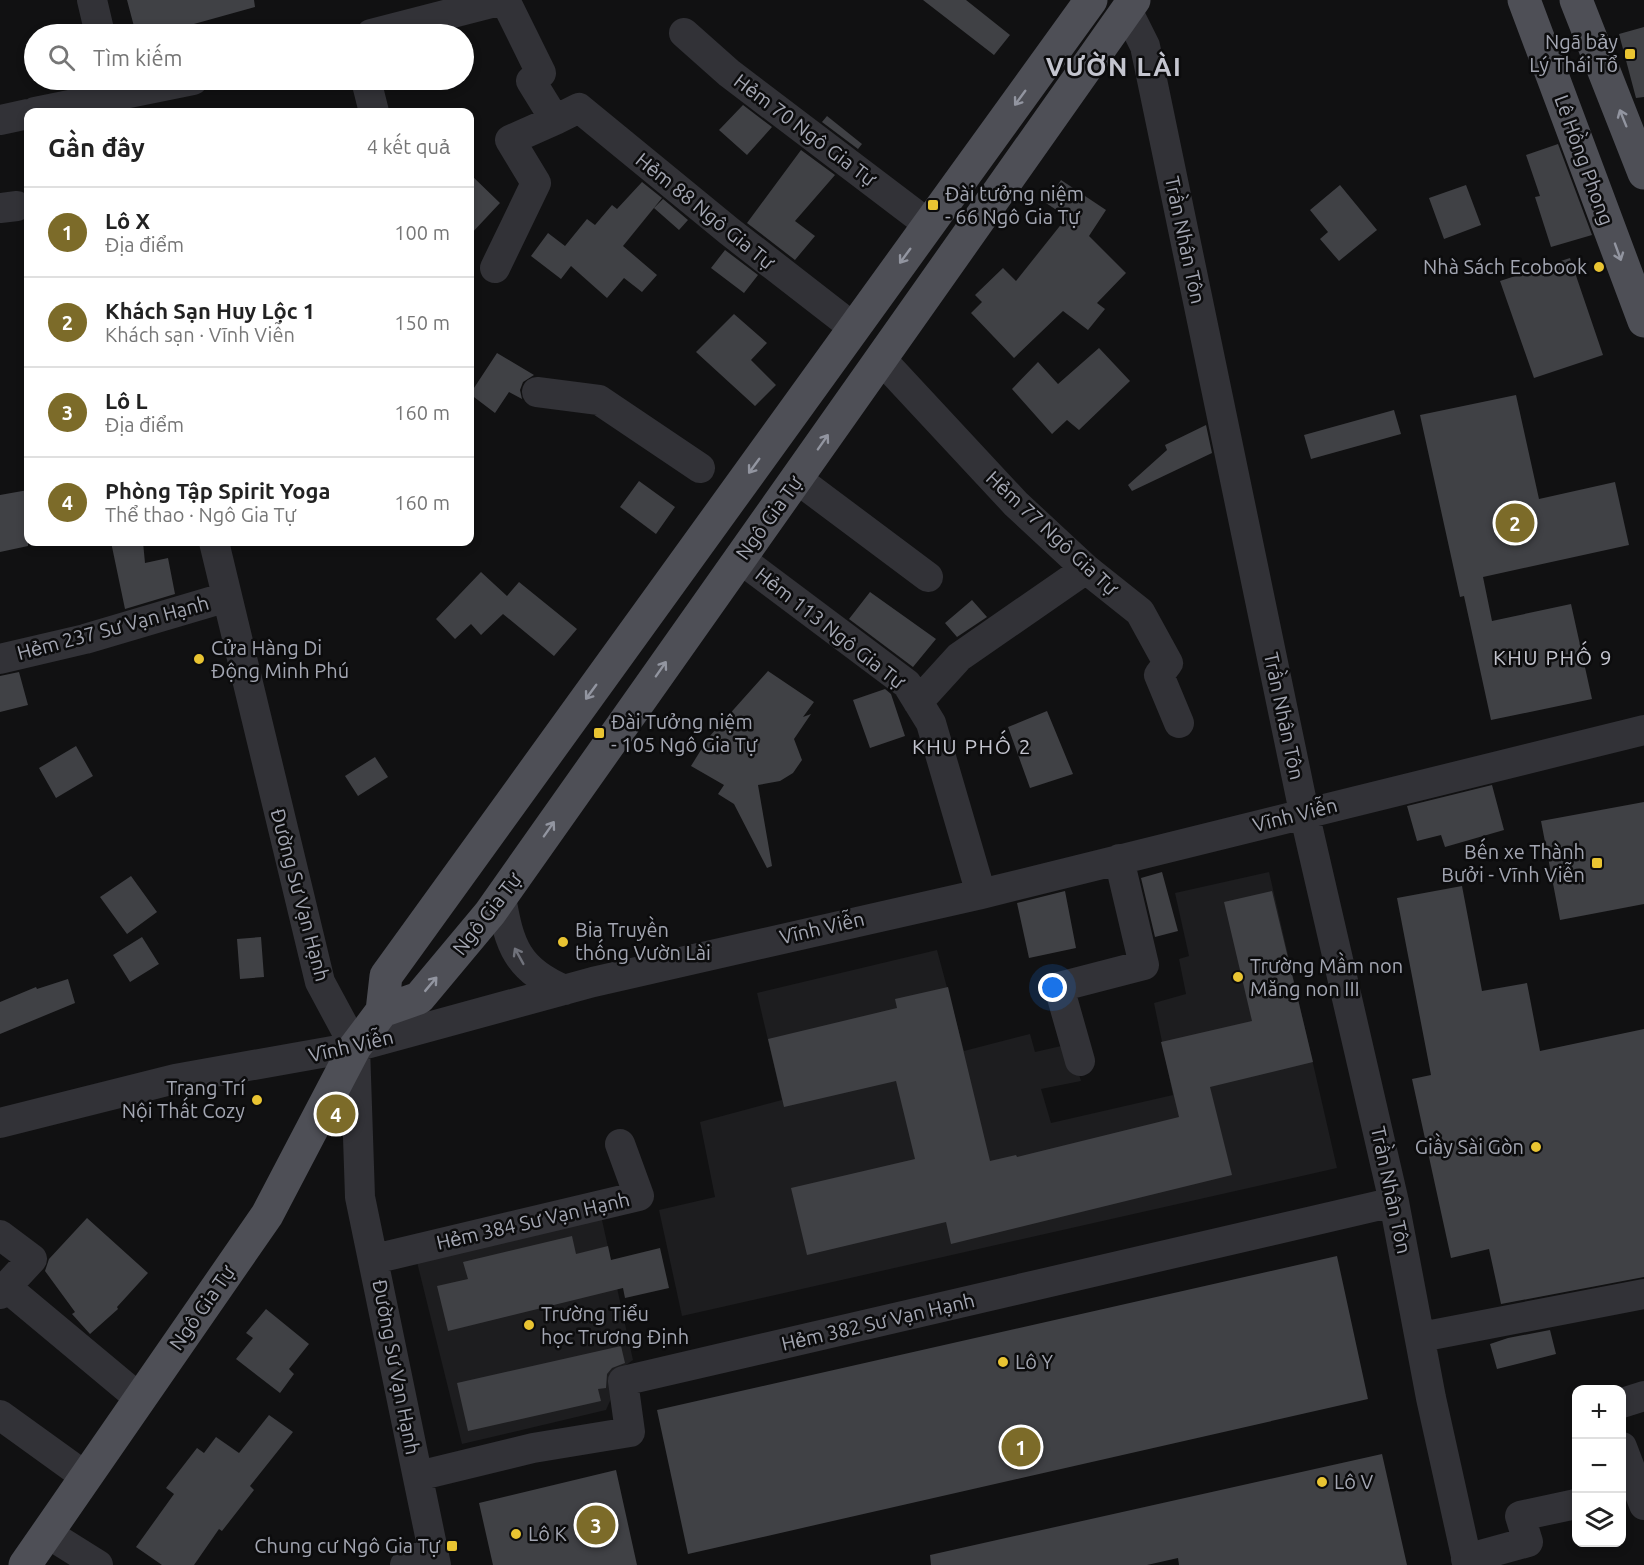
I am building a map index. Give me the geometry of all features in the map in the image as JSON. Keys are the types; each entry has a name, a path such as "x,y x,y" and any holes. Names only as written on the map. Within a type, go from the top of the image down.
{"main road":[{"path":"382,1011 386,976 1091,0"},
{"name":"Lê Hồng Phong","path":"1524,0 1644,321"},
{"path":"1576,0 1644,172"},
{"name":"Ngô Gia Tự","path":"25,1565 267,1215 355,1047 382,1011 419,999 501,897 1130,5"}],"street":[{"path":"92,0 98,24"},
{"path":"410,24 504,0 541,73 531,81 555,120 510,140 536,183 495,268"},
{"name":"Trần Nhân Tôn","path":"1130,5 1145,46 1304,812 1394,1202 1431,1398 1467,1562"},
{"name":"Hẻm 70 Ngô Gia Tự","path":"684,33 729,73 928,224"},
{"path":"54,108 143,90"},
{"path":"368,90 373,108"},
{"name":"Hẻm 88 Ngô Gia Tự","path":"555,120 579,108 729,231 854,328"},
{"path":"0,120 24,115"},
{"name":"Hẻm 77 Ngô Gia Tự","path":"881,359 1016,504 1086,569 1140,612 1168,663 1159,675 1179,723"},
{"path":"537,392 599,400 700,468"},
{"path":"797,479 928,577"},
{"name":"Đường Sư Vạn Hạnh","path":"215,546 320,982 355,1047 360,1197 434,1557"},
{"name":"Hẻm 113 Ngô Gia Tự","path":"739,558 907,684 931,723 981,894"},
{"path":"918,702 959,657 1086,569"},
{"name":"Hẻm 237 Sư Vạn Hạnh","path":"0,659 85,639 227,597"},
{"name":"Vĩnh Viễn","path":"0,1123 175,1079 355,1047 565,990 852,921 981,894 1304,812 1644,730"},
{"path":"1080,1061 1059,987 1144,964 1119,859"},
{"path":"501,897 508,934 522,964 546,981 565,990"},
{"name":"Hẻm 384 Sư Vạn Hạnh","path":"374,1258 639,1196 620,1144"},
{"name":"Hẻm 382 Sư Vạn Hạnh","path":"418,1476 533,1448 630,1432 623,1381 1394,1202"},
{"path":"0,1235 32,1259 3,1291 139,1398"},
{"path":"1421,1337 1644,1294"},
{"path":"1626,1402 1644,1396"},
{"path":"0,1415 86,1477"},
{"path":"1626,1458 1644,1506 1626,1505"},
{"path":"1467,1562 1528,1542 1520,1516 1572,1505"},
{"path":"47,1533 98,1565"},
{"path":"405,1565 434,1557"}],"shaded area":[{"path":"1269,872 1337,1168 682,1316 659,1210 715,1197 700,1122 782,1100 757,993 937,950 964,1051 1030,1034 1035,1052 1070,1044 1081,1081 1041,1089 1051,1123 1173,1095 1154,1003 1186,994 1179,959 1189,956 1175,893"},
{"name":"Trường Tiểu học Trương Định","path":"600,1211 633,1360 626,1365 606,1410 462,1444 415,1254"}],"building":[{"path":"127,0 254,0 255,7 194,24 133,24"},
{"path":"923,0 966,0 1010,35 994,55"},
{"path":"1644,27 1644,97 1636,98 1619,34"},
{"path":"743,105 772,127 747,155 719,130"},
{"path":"827,116 862,144 858,149 822,122"},
{"path":"1558,144 1592,235 1551,247 1535,197 1540,196 1526,155"},
{"path":"801,150 835,175 795,221 815,236 795,260 747,223"},
{"path":"474,178 500,203 474,231"},
{"path":"1061,180 1106,210 1089,236 1126,273 1097,303 1105,309 1088,330 1063,311 1014,358 971,313 982,302 975,295 1003,268 1016,281 1067,217 1046,203"},
{"path":"642,182 662,198 623,246 657,275 642,292 624,278 607,298 571,266 561,279 531,256 548,233 565,246 587,219 595,225 612,205 617,209"},
{"path":"1340,185 1377,230 1339,261 1320,239 1328,232 1310,210"},
{"path":"1466,185 1481,225 1444,239 1429,198"},
{"path":"663,199 688,220 679,230 654,208"},
{"path":"725,250 758,275 744,293 711,268"},
{"path":"1570,258 1603,355 1534,378 1500,281"},
{"path":"734,314 767,343 751,360 776,385 755,406 696,352"},
{"path":"1099,348 1130,381 1079,430 1067,420 1052,434 1012,389 1038,362 1058,384"},
{"path":"497,353 534,375 523,382 520,390 522,399 509,392 495,413 474,397 474,388"},
{"path":"1516,395 1539,499 1615,482 1629,545 1483,577 1492,621 1571,604 1592,699 1491,720 1464,596 1460,597 1420,415"},
{"path":"1394,410 1401,434 1311,459 1304,435"},
{"path":"1206,425 1212,453 1132,491 1128,485 1167,450 1165,445"},
{"path":"639,481 675,507 656,534 620,507"},
{"path":"24,491 24,546 28,546 0,552 0,495"},
{"path":"112,546 143,546 145,563 168,558 175,594 125,609"},
{"path":"481,572 507,596 519,582 577,629 554,656 503,614 481,635 471,624 455,639 436,619"},
{"path":"870,592 936,639 913,667 849,619"},
{"path":"972,600 987,617 957,637 945,623"},
{"path":"768,671 814,702 803,717 811,714 794,739 802,760 793,773 780,781 758,785 772,866 767,868 734,804 718,794 724,785 691,766 709,737"},
{"path":"19,672 28,705 0,712 0,676"},
{"path":"885,689 891,694 905,736 870,748 853,700"},
{"path":"1047,711 1073,774 1030,788 1008,727"},
{"path":"76,746 93,776 56,798 39,768"},
{"path":"375,757 388,777 358,796 345,776"},
{"path":"1492,785 1504,830 1445,847 1441,835 1417,841 1407,806"},
{"name":"Bến xe Thành Bưởi - Vĩnh Viễn","path":"1644,802 1644,904 1560,920 1541,821"},
{"path":"1162,872 1178,931 1155,937 1141,878"},
{"path":"131,876 157,912 127,934 100,897"},
{"name":"Giầy Sài Gòn","path":"1462,886 1482,991 1527,983 1540,1051 1644,1029 1644,1277 1501,1304 1489,1249 1451,1258 1412,1079 1431,1075 1397,898"},
{"path":"1065,891 1076,948 1029,958 1017,903"},
{"path":"1272,891 1313,1062 1210,1087 1232,1175 951,1244 946,1222 807,1255 791,1188 915,1159 896,1081 784,1107 768,1039 897,1008 895,999 948,987 990,1161 1016,1155 1017,1157 1179,1117 1161,1042 1252,1021 1224,902"},
{"path":"142,937 159,964 130,982 113,955"},
{"path":"261,937 264,977 240,979 237,939"},
{"path":"68,979 75,1003 0,1034 0,1002 36,987 37,989"},
{"path":"87,1218 148,1273 117,1307 118,1309 90,1334 72,1314 75,1312 45,1271 49,1259"},
{"path":"572,1236 576,1254 608,1246 611,1260 660,1248 669,1288 625,1298 623,1288 448,1331 437,1286 468,1279 463,1262"},
{"path":"1337,1256 1368,1399 688,1554 657,1410"},
{"path":"266,1309 309,1344 289,1369 294,1374 280,1393 236,1359 253,1338 246,1333"},
{"path":"1550,1330 1556,1354 1497,1369 1490,1344"},
{"path":"621,1346 625,1363 612,1368 607,1374 606,1388 598,1389 601,1401 468,1431 457,1383"},
{"path":"269,1415 293,1432 250,1486 254,1490 222,1531 219,1529 194,1565 162,1565 136,1547 174,1494 166,1488 197,1448 204,1453 216,1437 239,1453"},
{"name":"Lô V","path":"1382,1454 1407,1565 1179,1565 1178,1558 1147,1565 931,1565 930,1555"},
{"path":"616,1470 637,1565 493,1565 479,1503"}],"place":[{"name":"Ngã bảy Lý Thái Tổ","path":"1630,54"},
{"name":"Đài tưởng niệm - 66 Ngô Gia Tự","path":"933,205"},
{"name":"Nhà Sách Ecobook","path":"1599,267"},
{"name":"Khách Sạn Huy Lộc 1","path":"1515,523"},
{"name":"Cửa Hàng Di Động Minh Phú","path":"199,659"},
{"name":"Đài Tưởng niệm - 105 Ngô Gia Tự","path":"599,733"},
{"name":"Bến xe Thành Bưởi - Vĩnh Viễn","path":"1597,863"},
{"name":"Bia Truyền thống Vườn Lài","path":"563,942"},
{"name":"Trường Mầm non Măng non III","path":"1238,977"},
{"name":"Trang Trí Nội Thất Cozy","path":"257,1100"},
{"name":"Phòng Tập Spirit Yoga","path":"336,1114"},
{"name":"Giầy Sài Gòn","path":"1536,1147"},
{"name":"Trường Tiểu học Trương Định","path":"529,1325"},
{"name":"Lô Y","path":"1003,1362"},
{"name":"Lô X","path":"1021,1447"},
{"name":"Lô V","path":"1322,1482"},
{"name":"Lô L","path":"596,1525"},
{"name":"Lô K","path":"516,1534"},
{"name":"Chung cư Ngô Gia Tự","path":"452,1546"}],"district":[{"name":"VƯỜN LÀI","path":"1114,67"},
{"name":"KHU PHỐ 9","path":"1553,658"},
{"name":"KHU PHỐ 2","path":"972,747"}]}
